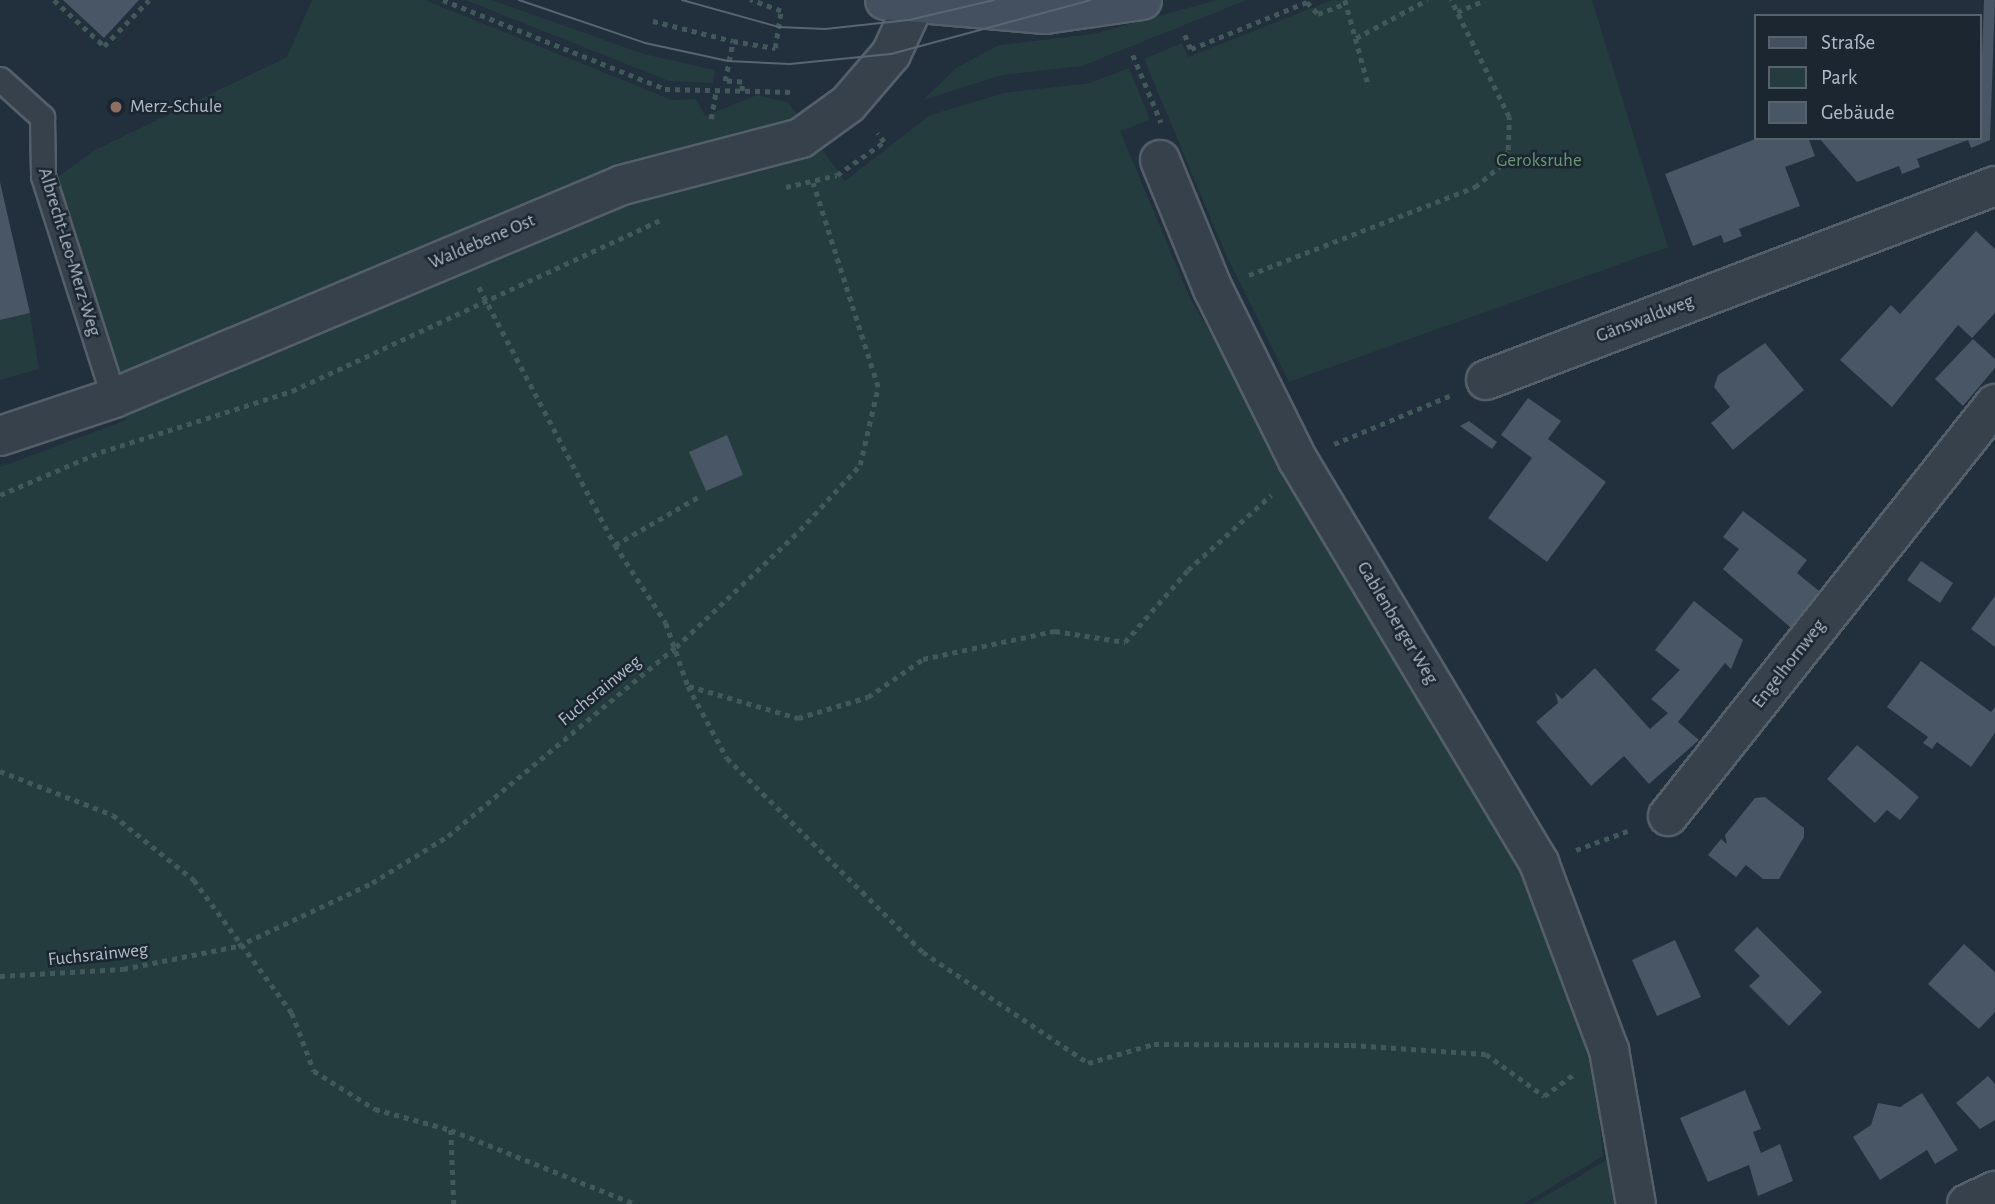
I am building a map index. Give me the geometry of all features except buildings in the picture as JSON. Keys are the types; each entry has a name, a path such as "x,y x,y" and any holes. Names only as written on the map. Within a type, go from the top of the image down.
{"main road":[{"path":"905,2 1045,14 1142,0"}],"street":[{"name":"Waldebene Ost","path":"0,436 114,398 576,202 801,138 837,114 891,54 905,2"},
{"name":"Gablenberger Weg","path":"1160,160 1213,289 1300,463 1539,863 1609,1050 1636,1204"},
{"name":"Gänswaldweg","path":"1486,380 1995,186"},
{"name":"Engelhornweg","path":"1668,816 1995,404"},
{"path":"1967,1204 1995,1191"}],"lane":[{"name":"Albrecht-Leo-Merz-Weg","path":"0,79 42,117 43,176 114,398"}],"path":[{"path":"54,0 104,46 149,0"},
{"path":"443,0 675,92 742,90 743,82 725,81 733,41"},
{"path":"653,21 733,41 775,48 781,11 750,0"},
{"path":"1356,38 1427,0"},
{"path":"1213,289 1475,187 1501,166 1508,150 1508,117 1451,0"},
{"path":"1457,12 1485,0"},
{"path":"1185,35 1191,49 1307,2 1318,15 1346,2 1369,88"},
{"path":"1133,55 1162,124 1154,145 1160,160"},
{"name":"Fuchsrainweg","path":"0,976 123,969 238,946 415,858 676,647 840,489 868,445 878,387 873,361 813,183 801,138"},
{"path":"774,188 813,183 837,175 884,142"},
{"path":"0,495 101,452 292,391 668,217"},
{"path":"487,303 615,545 676,647 688,686 727,758 923,952 1088,1063 1154,1044 1351,1045 1486,1054 1544,1096 1609,1050"},
{"path":"688,686 798,718 868,697 923,659 1055,631 1125,642 1188,569 1300,463 1486,380"},
{"path":"615,545 698,498"},
{"path":"0,771 113,815 194,880 238,946 292,1013 314,1072 375,1110 451,1130 635,1204"},
{"path":"1539,863 1668,816"},
{"path":"451,1130 454,1204"}],"green space":[{"path":"312,0 425,0 672,100 696,99 705,116 757,95 788,102 845,181 930,115 1004,93 1090,83 1129,68 1150,120 1120,131 1190,298 1397,657 1530,873 1590,1028 1603,1156 1523,1204 0,1204 0,467 126,420 52,181 95,150 287,57"},
{"path":"465,0 492,0 644,54 715,70 713,83 669,81"},
{"path":"1217,0 1247,0 1082,66 1002,75 923,100 956,68 999,45 1093,34"},
{"name":"Geroksruhe","path":"1332,0 1592,0 1668,247 1289,382 1226,255 1144,59 1182,43 1188,57"},
{"path":"30,313 39,369 0,380 0,320"},
{"path":"1622,1151 1629,1204 1532,1204"}],"tram line":[{"path":"519,0 645,43 728,61 790,64 891,54 1091,0"},
{"path":"682,0 779,27 825,29 909,20 994,0"}],"place":[{"name":"Merz-Schule","path":"116,107"}]}
